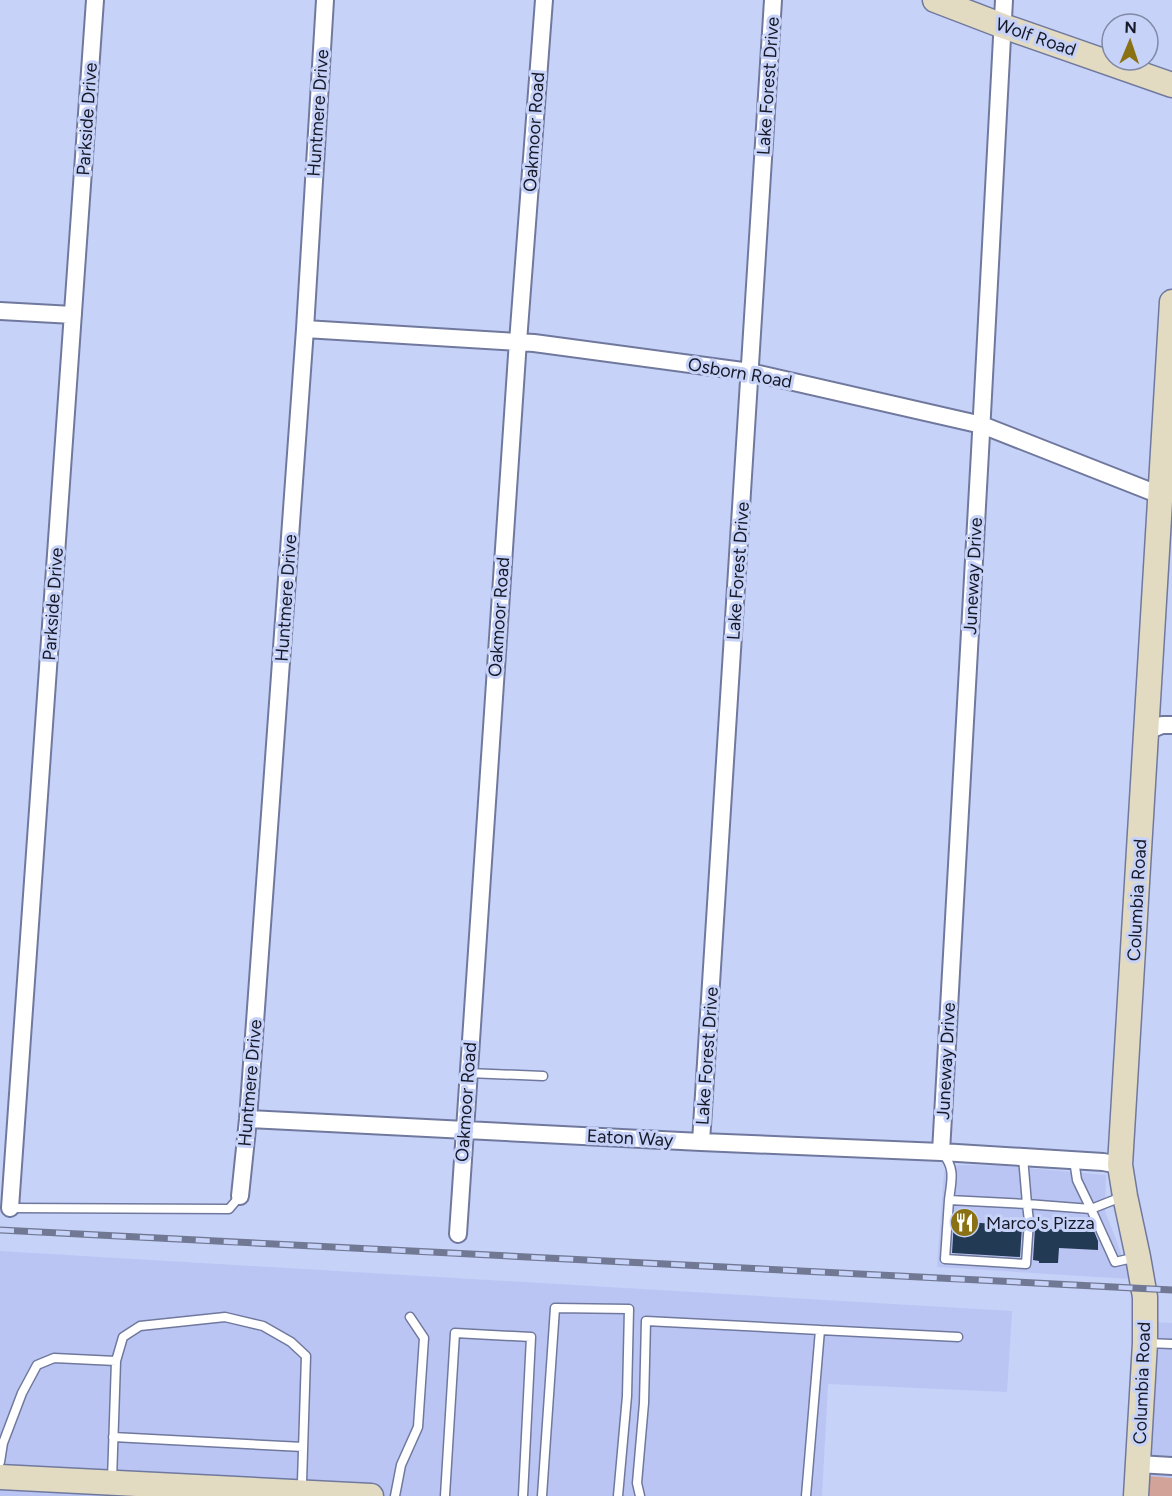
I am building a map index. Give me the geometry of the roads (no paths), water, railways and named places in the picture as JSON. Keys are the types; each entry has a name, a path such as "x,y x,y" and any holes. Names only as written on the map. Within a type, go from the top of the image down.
{"main road":[{"name":"Wolf Road","path":"935,0 1172,86"},
{"name":"Columbia Road","path":"1136,1496 1145,1343 1145,1297 1120,1165 1172,302"},
{"path":"0,1477 304,1495 371,1496"}],"street":[{"name":"Parkside Drive","path":"10,1208 95,0"},
{"name":"Huntmere Drive","path":"240,1196 248,1119 305,329 325,0"},
{"name":"Oakmoor Road","path":"458,1234 544,0"},
{"name":"Lake Forest Drive","path":"701,1142 773,0"},
{"name":"Juneway Drive","path":"941,1152 1004,0"},
{"path":"0,311 73,315"},
{"name":"Osborn Road","path":"305,329 534,343 750,372 982,425 1160,495"},
{"path":"1147,731 1162,725 1172,725"},
{"name":"Eaton Way","path":"248,1119 1023,1156 1120,1165"},
{"path":"1138,1464 1172,1466"}],"lane":[{"path":"468,1073 543,1076"},
{"path":"941,1152 950,1161 952,1169 945,1259 1026,1264 1029,1221 1023,1156"},
{"path":"1074,1160 1077,1180 1115,1262 1138,1257"},
{"path":"10,1208 229,1209 240,1196"},
{"path":"949,1200 1091,1209 1125,1196"},
{"path":"542,1496 555,1308 629,1309 627,1396 618,1496"},
{"path":"112,1483 116,1361 123,1337 140,1326 225,1317 263,1326 291,1342 306,1356 302,1482 304,1495"},
{"path":"395,1496 401,1465 418,1426 424,1338 410,1317"},
{"path":"640,1496 637,1483 644,1403 646,1321 958,1337"},
{"path":"806,1496 820,1330"},
{"path":"445,1496 455,1333 531,1337 523,1496"},
{"path":"1145,1343 1172,1344"},
{"path":"0,1462 3,1443 22,1393 37,1365 54,1358 116,1361"},
{"path":"113,1437 303,1447"}],"railway":[{"path":"0,1230 1172,1290"}],"place":[{"name":"Marco's Pizza","path":"965,1223"}]}
